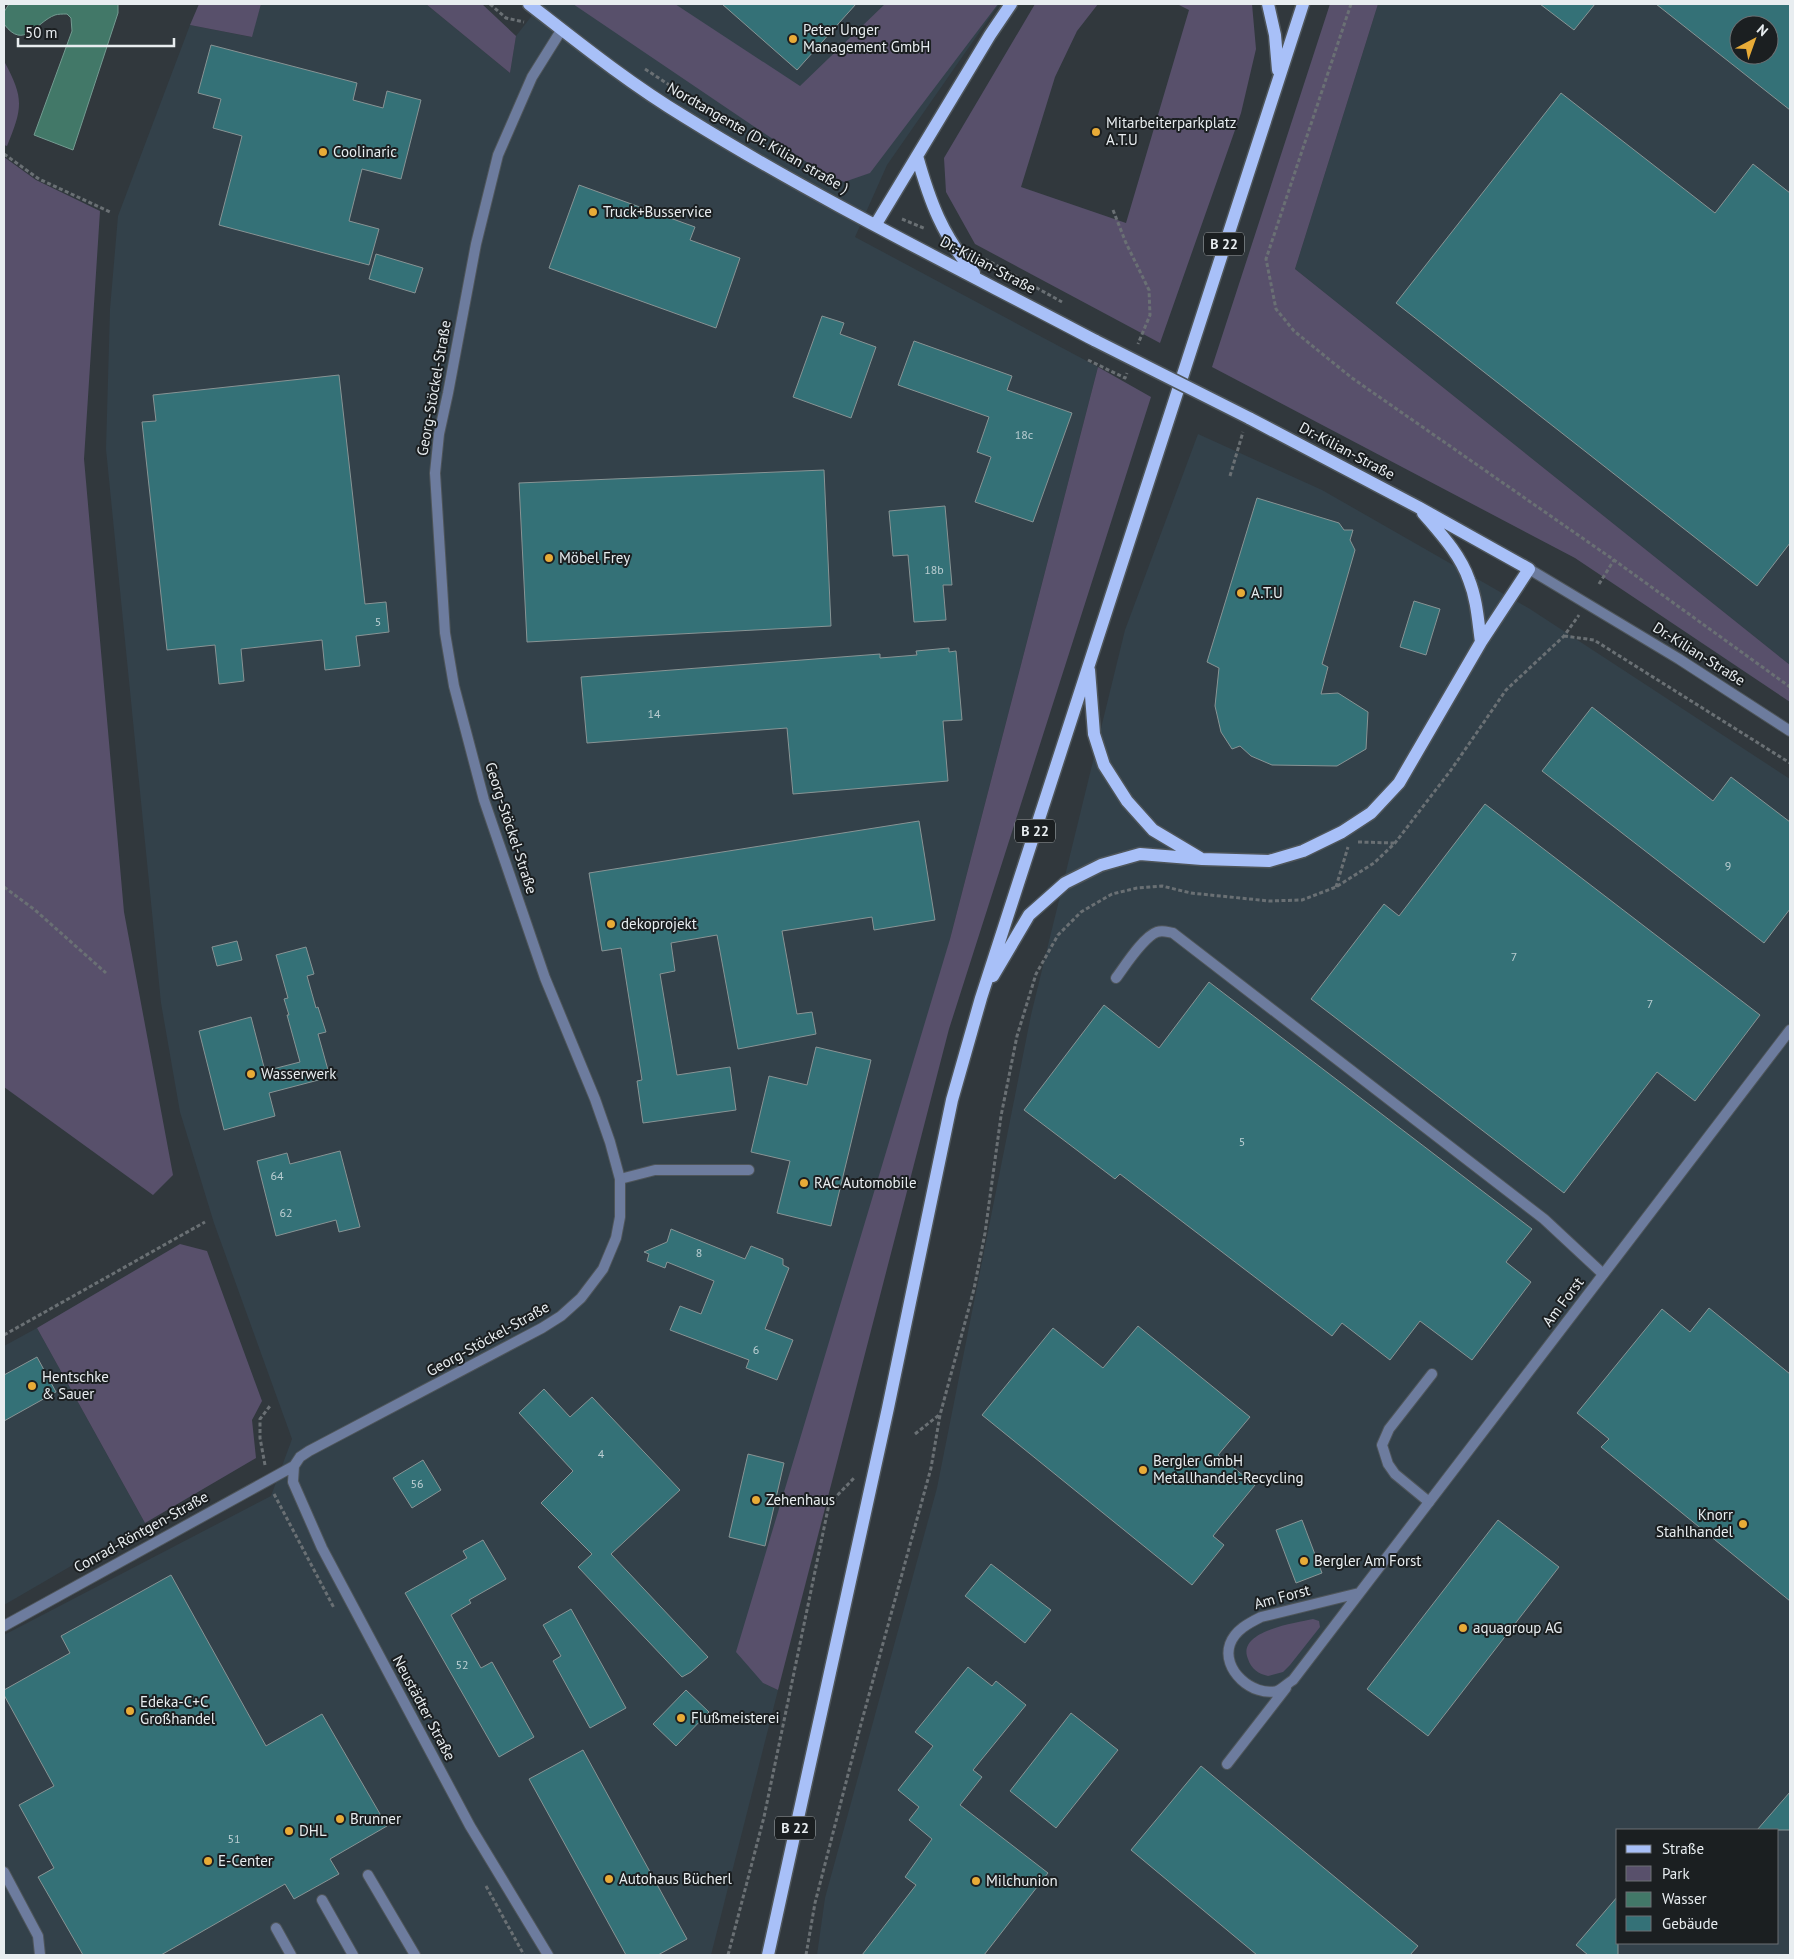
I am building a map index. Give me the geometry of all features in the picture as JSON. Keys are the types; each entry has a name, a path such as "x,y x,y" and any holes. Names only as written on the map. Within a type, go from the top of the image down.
{"main road":[{"name":"Nordtangente (Dr. Kilian straße )","path":"529,4 683,116 789,179 876,224"},
{"path":"876,224 990,35 1011,4"},
{"path":"1268,4 1275,35 1279,75"},
{"name":"B 22","path":"768,1955 888,1408 952,1100 981,998 1303,4"},
{"path":"917,156 936,215 959,256 978,278"},
{"name":"Dr.-Kilian-Straße","path":"876,224 1096,341 1246,424 1418,507 1529,568"},
{"path":"1418,507 1460,560 1469,580 1476,604 1481,642"},
{"path":"981,998 1030,915 1065,883 1101,865 1140,854 1202,859 1269,861 1303,851 1342,832 1371,813 1400,783 1481,642 1529,568"},
{"path":"1088,664 1094,734 1104,765 1127,801 1153,830 1202,859"}],"street":[{"name":"Georg-Stöckel-Straße","path":"294,1466 300,1457 309,1451 542,1328 561,1316 581,1298 603,1269 616,1238 620,1217 620,1179 610,1142 545,978 481,791 454,686 445,633 435,473 439,434 476,244 498,155 532,77 562,29"},
{"name":"Dr.-Kilian-Straße","path":"1529,568 1679,659 1790,731"},
{"path":"1116,978 1145,941 1156,932 1173,933 1544,1219 1604,1274"},
{"name":"Am Forst","path":"1227,1764 1790,1030"},
{"path":"620,1179 655,1170 749,1170"},
{"path":"1429,1502 1395,1474 1388,1464 1382,1445 1389,1429 1432,1374"},
{"name":"Conrad-Röntgen-Straße","path":"4,1626 294,1466"},
{"name":"Neustädter Straße","path":"294,1466 292,1482 295,1492 322,1548 470,1826 548,1955"},
{"name":"Am Forst","path":"1293,1680 1278,1690 1264,1691 1247,1685 1235,1672 1230,1659 1230,1645 1238,1632 1249,1623 1261,1617 1359,1593"},
{"path":"4,1872 38,1936 40,1955"},
{"path":"368,1875 415,1955"},
{"path":"322,1900 353,1955"},
{"path":"276,1928 291,1955"}],"path":[{"path":"1351,4 1266,259 1276,309 1294,331 1352,378 1614,560 1790,687"},
{"path":"645,68 694,101"},
{"path":"4,154 39,179 110,212"},
{"path":"1113,210 1126,243 1149,290 1150,315 1136,351"},
{"path":"884,211 948,238"},
{"path":"983,258 1069,306"},
{"path":"1088,360 1125,378 1128,369"},
{"path":"1230,476 1246,424"},
{"path":"1599,584 1614,560"},
{"path":"806,1955 816,1902 931,1468 940,1415 974,1289 985,1233 1000,1116 1017,1036 1036,974 1058,935 1081,912 1112,894 1137,888 1162,886 1191,893 1269,901 1302,900 1336,887 1374,864 1395,843 1451,770 1506,690 1564,636 1579,615"},
{"path":"1564,636 1594,640 1790,763"},
{"path":"1336,887 1350,842 1395,843"},
{"path":"4,887 35,910 106,974"},
{"path":"4,1335 205,1222"},
{"path":"267,1480 260,1438 260,1419 270,1406"},
{"path":"915,1434 940,1415"},
{"path":"728,1955 764,1816 829,1504 854,1477"}],"shaded area":[{"path":"261,4 426,4 510,73 516,36 541,4 999,4 887,165 855,237 1098,367 950,939 763,1683 778,1690 711,1955 4,1955 4,1635 271,1496 292,1439 214,1223 180,1112 161,1003 106,449 110,309 118,216 190,25 251,37"},
{"path":"1378,4 1790,4 1790,665 1295,269"},
{"path":"1198,434 1322,490 1530,609 1790,779 1790,1955 817,1955 825,1898 937,1488 1031,1015 1125,630"},
{"path":"37,1328 145,1523 4,1605 4,1346"}],"green space":[{"path":"199,4 261,4 252,37 190,25"},
{"path":"426,4 482,4 516,36 510,73"},
{"path":"573,4 675,4 800,86 885,4 998,4 870,173 844,182 820,171"},
{"path":"1035,4 1098,4 1077,31 1055,77 1021,187 1126,223 1189,10 1177,4 1252,4 1256,49 1241,113 1160,343 975,244 946,192 944,158"},
{"path":"1330,4 1378,4 1295,269 1790,665 1790,702 1575,558 1212,367"},
{"path":"4,61 15,84 19,103 16,121 7,146 4,145"},
{"path":"4,157 36,180 100,211 84,459 124,912 173,1175 153,1195 4,1087"},
{"path":"1098,367 1151,397 949,1029 778,1690 763,1683 736,1652 950,939"},
{"path":"180,1244 207,1251 262,1401 252,1420 256,1458 145,1523 37,1328"},
{"path":"1313,1619 1319,1621 1320,1627 1283,1672 1268,1676 1251,1666 1247,1649 1251,1642 1259,1635 1281,1626"}],"water":[{"path":"9,4 118,4 118,13 73,150 34,135 72,31 71,18 67,14 55,15 30,32 18,35 11,32 4,24 4,12"}],"building":[{"name":"Peter Unger Management GmbH","path":"722,4 856,4 797,70"},
{"path":"1540,4 1595,4 1574,30"},
{"path":"1656,4 1790,4 1790,110 1733,65 1779,65 1779,15 1729,15 1729,62"},
{"name":"Coolinaric","path":"211,45 357,83 353,100 383,108 387,91 421,100 401,179 362,169 349,221 379,229 369,265 219,225 242,136 213,128 221,99 198,93"},
{"path":"1561,93 1715,213 1753,164 1790,193 1790,543 1757,586 1396,303"},
{"path":"579,185 695,227 690,240 740,258 716,328 549,268"},
{"path":"376,254 423,268 415,293 369,279"},
{"path":"822,316 844,323 840,334 876,347 851,418 793,397"},
{"path":"914,341 1012,376 1007,390 1072,413 1033,522 975,502 991,457 977,452 989,417 898,385"},
{"path":"339,375 365,604 386,602 389,632 356,636 360,666 325,670 322,640 241,649 244,681 219,684 215,645 167,650 142,422 156,421 153,395"},
{"path":"824,470 831,626 527,642 519,483"},
{"path":"1257,498 1339,523 1344,530 1353,530 1350,540 1355,550 1322,664 1328,667 1321,694 1338,693 1368,712 1366,749 1337,766 1272,765 1251,756 1240,746 1232,749 1221,732 1215,706 1219,668 1207,662"},
{"path":"945,506 952,585 943,585 946,620 914,622 908,555 893,556 889,511"},
{"path":"1414,601 1440,609 1426,655 1400,647"},
{"path":"949,648 949,652 956,651 962,720 943,721 948,781 793,794 787,728 587,743 581,677 880,654 880,658 917,655 916,651"},
{"path":"1592,707 1713,801 1731,777 1790,822 1790,909 1764,943 1542,771"},
{"path":"1485,804 1760,1015 1695,1101 1657,1072 1564,1193 1311,999 1384,904 1399,916"},
{"path":"919,821 935,920 874,930 872,917 782,931 797,1014 812,1012 816,1034 738,1049 717,935 671,943 675,971 660,974 677,1075 730,1067 736,1110 643,1123 637,1081 642,1080 621,948 602,951 589,873"},
{"path":"237,941 242,960 217,966 212,947"},
{"path":"306,947 314,974 307,976 316,1008 318,1007 326,1032 318,1034 330,1077 269,1093 275,1116 224,1130 199,1031 251,1017 265,1071 300,1062 287,1015 289,1015 284,999 288,998 276,955"},
{"path":"1209,982 1532,1229 1506,1262 1531,1282 1472,1360 1420,1321 1390,1360 1342,1323 1332,1336 1120,1174 1115,1179 1024,1110 1104,1005 1159,1048"},
{"path":"816,1047 871,1060 831,1226 777,1213 790,1161 751,1152 769,1076 807,1085"},
{"path":"340,1151 360,1227 339,1232 336,1220 276,1236 257,1161 287,1153 290,1164"},
{"path":"671,1229 745,1259 751,1246 783,1259 783,1265 789,1268 765,1329 793,1340 777,1380 746,1368 749,1360 670,1330 680,1306 701,1314 714,1281 667,1262 665,1268 647,1261 649,1254 644,1252 667,1242"},
{"name":"Knorr Stahlhandel","path":"1709,1308 1790,1374 1790,1601 1601,1447 1609,1439 1577,1413 1662,1309 1690,1332"},
{"name":"Bergler GmbH Metallhandel-Recycling","path":"1138,1326 1250,1417 1218,1455 1255,1485 1213,1536 1224,1545 1192,1585 982,1415 1053,1328 1103,1368"},
{"path":"37,1357 56,1392 4,1421 4,1375"},
{"path":"544,1389 570,1417 592,1397 680,1490 611,1554 708,1657 691,1672 682,1677 578,1567 592,1554 541,1503 573,1471 519,1413"},
{"name":"Zehenhaus","path":"748,1454 784,1463 765,1546 729,1537"},
{"path":"423,1460 441,1490 412,1508 393,1478"},
{"path":"1302,1520 1322,1573 1296,1583 1276,1530"},
{"name":"aquagroup AG","path":"1498,1520 1559,1567 1428,1736 1367,1689"},
{"path":"483,1540 506,1579 469,1600 471,1603 451,1615 481,1668 492,1662 534,1737 499,1757 405,1593 467,1558 463,1551"},
{"path":"991,1564 1051,1610 1025,1643 965,1596"},
{"path":"171,1575 266,1746 322,1714 387,1826 330,1859 339,1874 294,1899 285,1884 161,1955 83,1955 38,1877 54,1868 19,1805 54,1786 4,1695 4,1690 70,1653 61,1636"},
{"path":"571,1609 626,1708 590,1728 553,1661 561,1656 543,1625"},
{"name":"Milchunion","path":"968,1667 992,1686 996,1681 1026,1705 973,1770 982,1777 960,1805 1048,1873 984,1955 862,1955 916,1885 905,1877 932,1839 909,1820 919,1807 898,1790 933,1746 915,1732"},
{"name":"Flußmeisterei","path":"686,1690 709,1712 676,1746 653,1724"},
{"path":"1071,1713 1118,1750 1056,1828 1010,1791"},
{"path":"583,1750 687,1939 658,1955 626,1955 529,1779"},
{"path":"1201,1766 1418,1946 1410,1955 1257,1955 1131,1850"},
{"path":"1790,1792 1790,1830 1758,1829"},
{"path":"1616,1898 1616,1944 1618,1944 1618,1955 1588,1955 1576,1945"}],"place":[{"name":"Peter Unger Management GmbH","path":"793,39"},
{"name":"Mitarbeiterparkplatz A.T.U","path":"1096,132"},
{"name":"Coolinaric","path":"323,152"},
{"name":"Truck+Busservice","path":"593,212"},
{"name":"Möbel Frey","path":"549,558"},
{"name":"A.T.U","path":"1241,593"},
{"name":"dekoprojekt","path":"611,924"},
{"name":"Wasserwerk","path":"251,1074"},
{"name":"RAC Automobile","path":"804,1183"},
{"name":"Hentschke & Sauer","path":"32,1386"},
{"name":"Bergler GmbH Metallhandel-Recycling","path":"1143,1470"},
{"name":"Zehenhaus","path":"756,1500"},
{"name":"Knorr Stahlhandel","path":"1743,1524"},
{"name":"Bergler Am Forst","path":"1304,1561"},
{"name":"aquagroup AG","path":"1463,1628"},
{"name":"Edeka-C+C Großhandel","path":"130,1711"},
{"name":"Flußmeisterei","path":"681,1718"},
{"name":"Brunner","path":"340,1819"},
{"name":"DHL","path":"289,1831"},
{"name":"E-Center","path":"208,1861"},
{"name":"Autohaus Bücherl","path":"609,1879"},
{"name":"Milchunion","path":"976,1881"}]}
